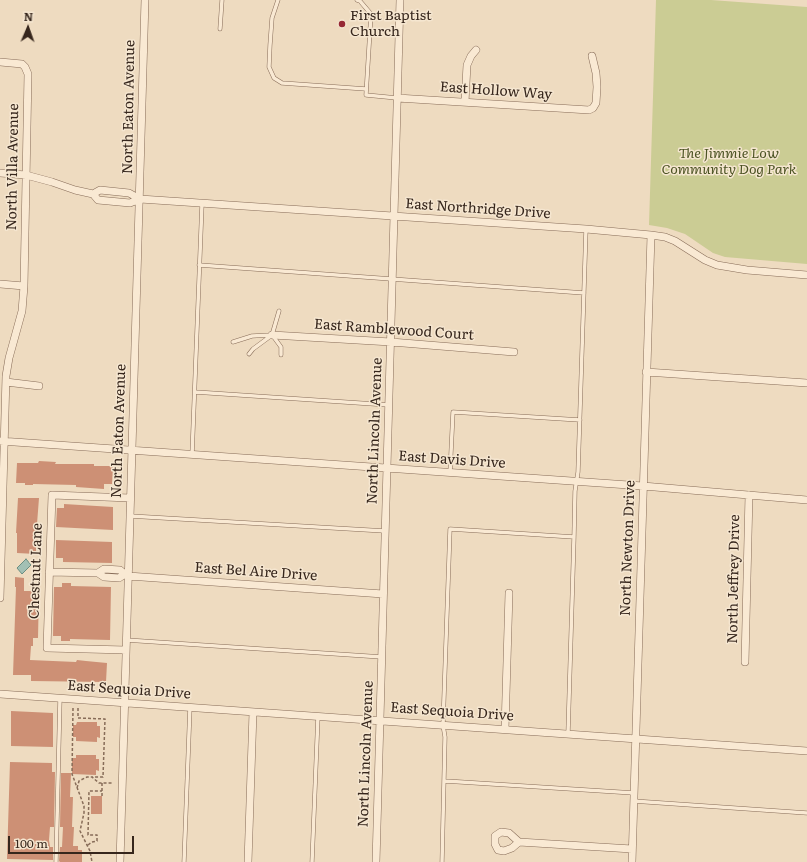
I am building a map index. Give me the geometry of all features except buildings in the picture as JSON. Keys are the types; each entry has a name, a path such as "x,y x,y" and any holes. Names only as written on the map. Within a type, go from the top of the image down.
{"street":[{"name":"North Eaton Avenue","path":"120,862 127,575 145,0"},
{"name":"North Lincoln Avenue","path":"376,862 400,0"},
{"path":"465,102 467,65 471,56 476,50"},
{"name":"East Hollow Way","path":"397,98 589,110 593,108 596,103 598,87 592,56"},
{"name":"North Villa Avenue","path":"0,62 18,63 25,67 28,74 24,286 22,311 4,378 3,391 0,598"},
{"name":"East Northridge Drive","path":"0,174 26,175 93,194 98,200 114,202 130,203 140,198 586,229 651,235 665,237 675,241 705,260 731,269 807,275"},
{"name":"North Newton Drive","path":"632,862 651,235"},
{"path":"0,284 24,286"},
{"name":"East Ramblewood Court","path":"272,335 391,342 514,352"},
{"path":"646,372 807,383"},
{"path":"4,378 39,386"},
{"name":"East Davis Drive","path":"2,441 643,486 807,500"},
{"name":"Chestnut Lane","path":"126,650 47,648 52,495 130,498"},
{"name":"North Jeffrey Drive","path":"745,662 749,495"},
{"name":"East Bel Aire Drive","path":"49,572 98,573 104,577 119,578 127,575 383,594"},
{"path":"506,729 509,593"},
{"name":"East Sequoia Drive","path":"0,694 807,751"},
{"path":"248,862 253,712"},
{"path":"519,842 632,848"}],"lane":[{"path":"220,29 222,0"},
{"path":"278,0 272,18 270,45 270,67 274,78 282,83 366,89"},
{"path":"357,0 360,1 371,14 366,95 397,98"},
{"path":"192,455 202,202"},
{"path":"568,733 586,229"},
{"path":"200,265 584,293"},
{"path":"249,354 253,349 272,335 279,311"},
{"path":"233,342 252,336 272,335"},
{"path":"272,335 281,347 281,355"},
{"path":"194,392 389,405"},
{"path":"450,472 453,412 580,420"},
{"path":"130,516 385,531"},
{"path":"442,862 445,781 445,737 443,725 450,529 574,537"},
{"path":"126,640 382,657"},
{"path":"56,862 60,698"},
{"path":"184,862 190,708"},
{"path":"312,862 318,716"},
{"path":"445,781 634,793"},
{"path":"633,801 807,813"}],"path":[{"path":"73,708 72,774 84,809 80,831 90,851 92,862"},
{"path":"77,790 78,783 81,779 86,777 103,777 105,719 78,718 78,708"},
{"path":"92,777 99,783 113,783"},
{"path":"102,783 102,796"},
{"path":"87,846 92,842 97,841 97,835 88,834 89,791 102,791"}],"green space":[{"name":"The Jimmie Low Community Dog Park","path":"656,0 711,0 807,7 807,264 725,257 713,253 685,234 667,228 649,225"}],"shaded area":[{"path":"26,559 31,565 22,574 17,568"}],"place":[{"name":"First Baptist Church","path":"342,24"}]}
